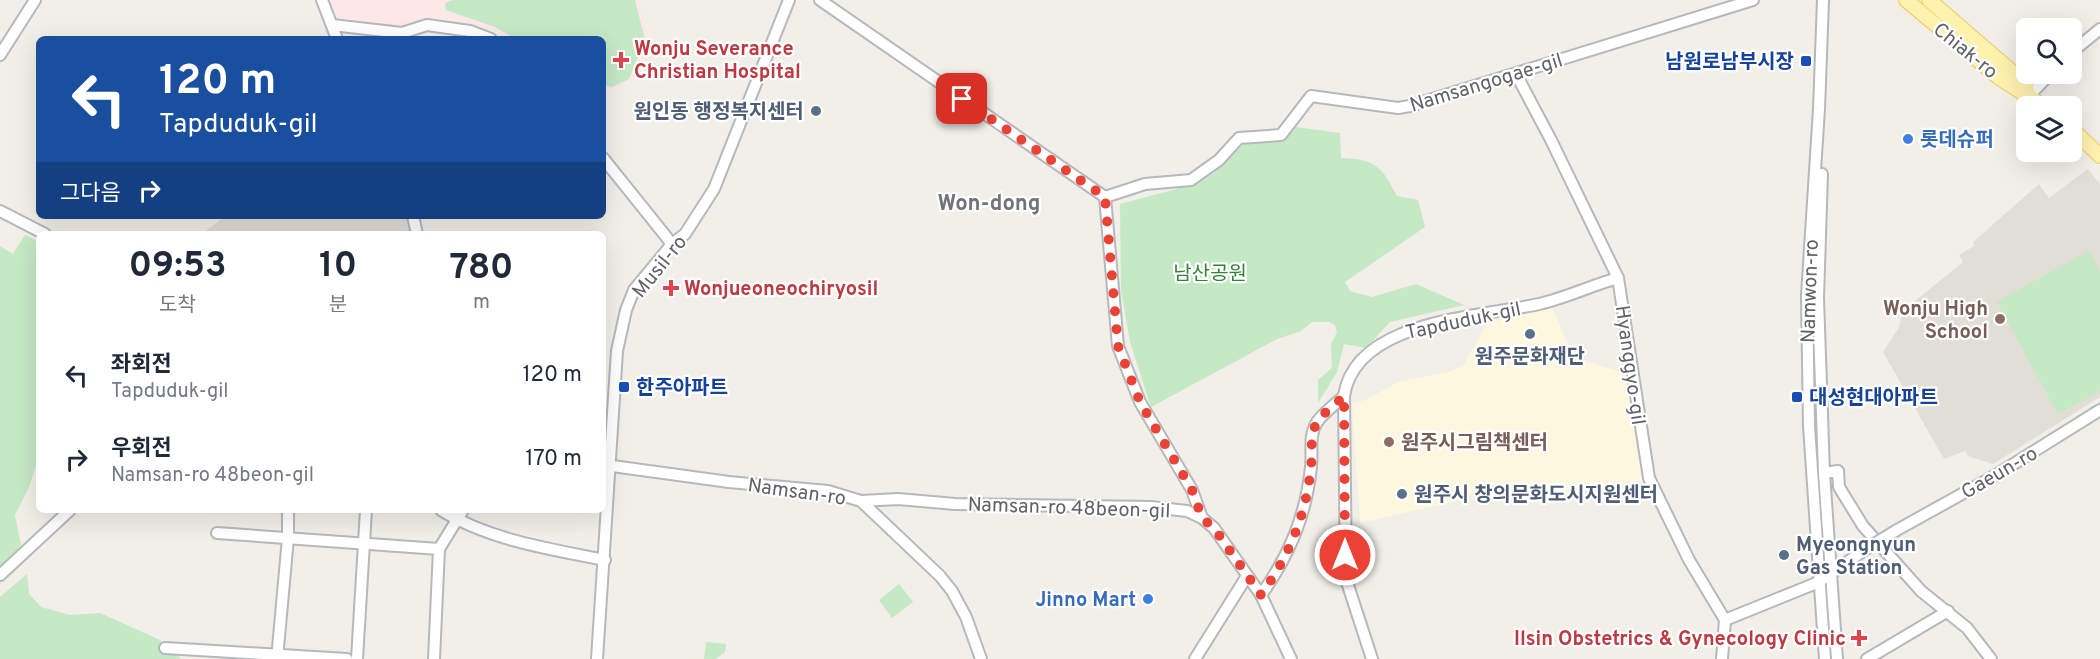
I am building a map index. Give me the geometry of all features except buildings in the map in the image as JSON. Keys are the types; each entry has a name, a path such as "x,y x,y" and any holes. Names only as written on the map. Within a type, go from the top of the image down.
{"main road":[{"name":"Chiak-ro","path":"1906,0 2014,89 2029,96"},
{"name":"Chiak-ro","path":"1929,0 2024,82 2029,96"},
{"path":"2082,139 2100,156"}],"street":[{"path":"0,55 35,0"},
{"path":"322,0 336,36"},
{"name":"Musil-ro","path":"606,512 607,465 617,351 626,310 634,290 672,244 685,234 714,189 789,0"},
{"path":"820,0 1105,197 1118,346 1140,402 1192,490 1202,518 1214,528 1261,595 1291,659"},
{"name":"Namsangogae-gil","path":"1105,197 1145,184 1191,180 1220,160 1239,138 1281,135 1311,96 1398,108 1516,75 1753,0"},
{"name":"Namwon-ro","path":"1823,0 1819,109 1807,295 1809,426 1825,659"},
{"name":"Namwon-ro","path":"1830,0 1818,298 1824,473 1838,659"},
{"path":"332,25 402,33 427,25 482,36"},
{"path":"2082,44 2100,29"},
{"name":"Hyanggyo-gil","path":"1516,75 1551,140 1618,278 1648,478 1689,560 1725,620"},
{"path":"2029,96 2040,84"},
{"path":"606,162 672,244"},
{"path":"0,210 39,231"},
{"name":"Tapduduk-gil","path":"1261,595 1279,571 1295,540 1312,465 1310,442 1318,421 1344,396 1346,384 1356,365 1396,334 1450,320 1542,303 1618,278"},
{"path":"1344,396 1346,579 1372,659"},
{"name":"Gaeun-ro","path":"1832,574 1897,530 1996,475 2100,410"},
{"name":"Namsan-ro","path":"607,465 828,491 861,501 946,583 966,617 981,659"},
{"path":"1824,473 1838,471 1839,487 1863,526 1921,591 1967,628 1990,658"},
{"name":"Namsan-ro 48beon-gil","path":"861,501 898,499 955,504 1150,507 1186,511 1202,518"},
{"path":"0,575 67,513"},
{"path":"277,657 288,538 288,513"},
{"path":"357,659 366,543 366,513"},
{"path":"446,513 457,520 535,547 605,560"},
{"path":"434,659 439,549 461,513"},
{"name":"Musil-ro","path":"597,659 605,560 606,513"},
{"path":"217,533 439,549"},
{"path":"1722,659 1725,620 1819,582 1832,574"},
{"path":"1194,659 1247,576"},
{"path":"1867,659 1948,611"},
{"path":"165,648 277,657 346,659"}],"shaded area":[{"name":"Wonju Severance Christian Hospital","path":"329,0 639,0 648,39 631,81 613,90 606,89 606,36 506,36 495,30 443,18 397,30 341,17"},
{"name":"Wonju High School","path":"2088,169 2100,184 2100,397 1993,464 1968,456 1965,451 1944,459 1883,352 1898,329 1904,310 1963,262 1959,255 1974,246 1973,242 2039,184 2049,198"},
{"path":"222,219 410,219 412,231 205,231"},
{"path":"1550,303 1574,358 1628,374 1646,481 1573,487 1568,499 1499,483 1452,502 1360,523 1352,403 1366,400 1398,382 1449,372 1463,366 1489,320"}],"green space":[{"name":"Wonju Severance Christian Hospital","path":"453,0 635,0 645,40 629,79 612,87 606,86 606,36 511,36 495,27 446,10 445,3"},
{"name":"남산공원","path":"1296,127 1340,133 1341,158 1362,160 1376,166 1397,196 1418,200 1425,227 1345,282 1350,291 1372,297 1416,284 1464,305 1390,322 1366,348 1344,344 1337,372 1318,403 1318,380 1332,368 1331,344 1337,332 1335,325 1329,322 1312,322 1301,331 1277,339 1151,407 1130,342 1121,290 1120,204 1199,183 1214,173 1246,142 1281,140 1292,133"},
{"path":"25,235 36,240 36,465 30,485 15,515 21,545 0,567 0,246 13,254"},
{"path":"2089,251 2100,271 2100,391 2058,414 1997,302"},
{"path":"27,574 29,594 41,607 70,615 100,613 160,640 181,659 0,659 0,597"},
{"path":"899,584 913,602 892,618 879,600"},
{"path":"706,642 726,644 725,652 716,659 704,659"}],"place":[{"name":"Wonju Severance Christian Hospital","path":"621,60"},
{"name":"남원로남부시장","path":"1806,61"},
{"name":"원인동 행정복지센터","path":"816,111"},
{"name":"롯데슈퍼","path":"1908,139"},
{"name":"Wonjueoneochiryosil","path":"671,288"},
{"name":"Wonju High School","path":"2000,319"},
{"name":"원주문화재단","path":"1530,334"},
{"name":"한주아파트","path":"624,387"},
{"name":"대성현대아파트","path":"1797,397"},
{"name":"원주시그림책센터","path":"1389,442"},
{"name":"원주시 창의문화도시지원센터","path":"1402,494"},
{"name":"Myeongnyun Gas Station","path":"1784,555"},
{"name":"Jinno Mart","path":"1148,599"},
{"name":"Ilsin Obstetrics & Gynecology Clinic","path":"1859,638"}],"district":[{"name":"Won-dong","path":"989,202"}],"route":[{"path":"962,99 1105,197 1118,346 1140,402 1192,490 1202,518 1214,528 1261,595 1279,571 1295,540 1312,465 1310,442 1318,421 1344,396 1345,555"}]}
